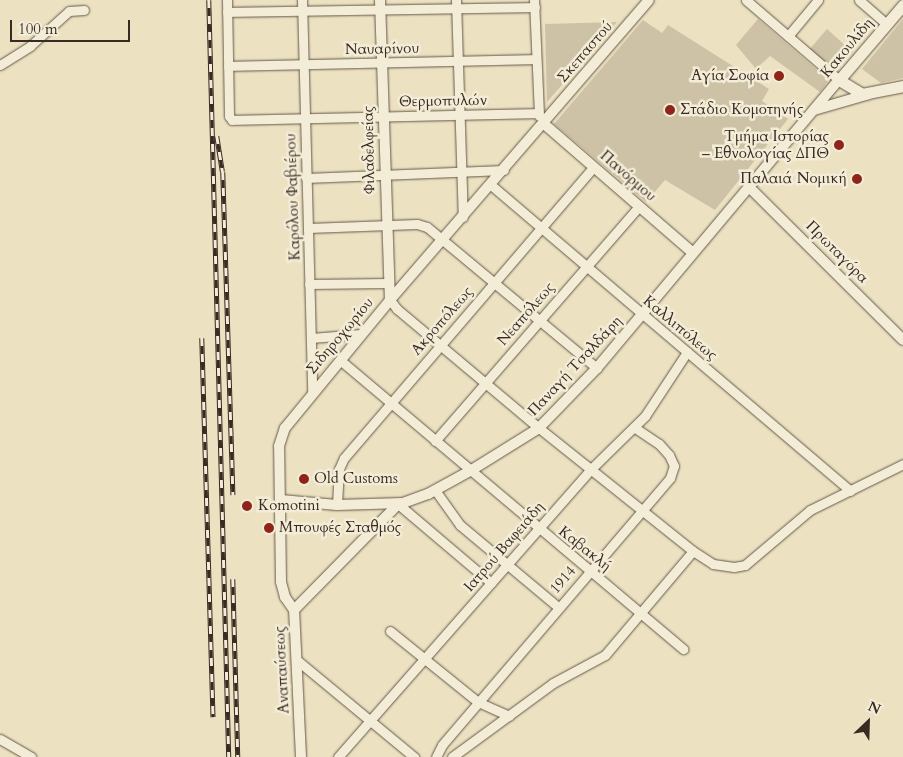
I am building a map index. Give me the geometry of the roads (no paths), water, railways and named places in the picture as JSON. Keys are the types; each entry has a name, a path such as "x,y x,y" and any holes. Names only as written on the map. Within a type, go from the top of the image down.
{"main road":[{"name":"Κακουλίδη","path":"839,80 903,5"},
{"path":"839,80 857,93 871,94 903,86"}],"street":[{"path":"227,0 228,66"},
{"name":"Καρόλου Φαβιέρου","path":"302,0 312,393"},
{"name":"Σκεπαστού","path":"543,123 649,0"},
{"path":"746,0 839,80"},
{"path":"788,36 818,0"},
{"path":"859,0 887,24"},
{"path":"228,12 303,10 380,4 534,3 537,113 543,123"},
{"name":"Φιλαδελφείας","path":"380,4 390,300"},
{"path":"456,4 463,217"},
{"path":"0,65 30,46 69,10 84,10"},
{"name":"Ναυαρίνου","path":"228,66 536,59"},
{"name":"Θερμοπυλών","path":"228,66 230,119 537,113"},
{"name":"Κακουλίδη","path":"813,110 839,80"},
{"path":"813,110 871,94"},
{"name":"Παναγή Τσαλδάρη","path":"280,500 337,505 398,504 435,490 470,471 539,428 597,368 813,110"},
{"name":"Πανόρμου","path":"543,123 693,252"},
{"name":"Σιδηροχωρίου","path":"294,610 285,597 281,582 281,436 312,393 543,123"},
{"name":"Ακροπόλεως","path":"337,505 340,463 593,167"},
{"path":"306,178 504,170"},
{"name":"Καλλιπόλεως","path":"491,185 852,491"},
{"name":"Πρωταγόρα","path":"749,187 903,340"},
{"name":"Νεαπόλεως","path":"435,441 639,206"},
{"path":"308,228 422,225 444,240 597,368"},
{"path":"310,284 388,283"},
{"path":"390,300 396,309 643,512 693,552 723,567 745,565 810,510 852,491 903,464"},
{"path":"311,338 362,334"},
{"name":"Ιατρού Βαφειάδη","path":"338,757 538,528 650,410 687,352"},
{"name":"Καβακλή","path":"340,360 683,648"},
{"name":"1914","path":"436,757 478,702 590,570 643,512 670,478 674,466 659,444 634,427"},
{"path":"435,490 460,525 506,566 558,607"},
{"path":"398,504 490,583"},
{"name":"Αναπαύσεως","path":"301,757 298,661 294,610 398,504"},
{"path":"452,757 554,683 605,655 693,552"},
{"path":"390,630 478,702 509,716"},
{"path":"298,661 414,757"},
{"path":"0,739 31,757"}],"railway":[{"path":"209,0 229,757"},
{"path":"217,136 223,172 233,495"},
{"path":"202,338 213,717"},
{"path":"233,579 238,757"}],"place":[{"name":"Αγία Σοφία","path":"779,76"},
{"name":"Στάδιο Κομοτηνής","path":"670,110"},
{"name":"Τμήμα Ιστορίας – Εθνολογίας ΔΠΘ","path":"839,145"},
{"name":"Παλαιά Νομική","path":"857,179"},
{"name":"Old Customs","path":"304,479"},
{"name":"Komotini","path":"247,506"},
{"name":"Μπουφές Σταθμός","path":"269,528"}]}
